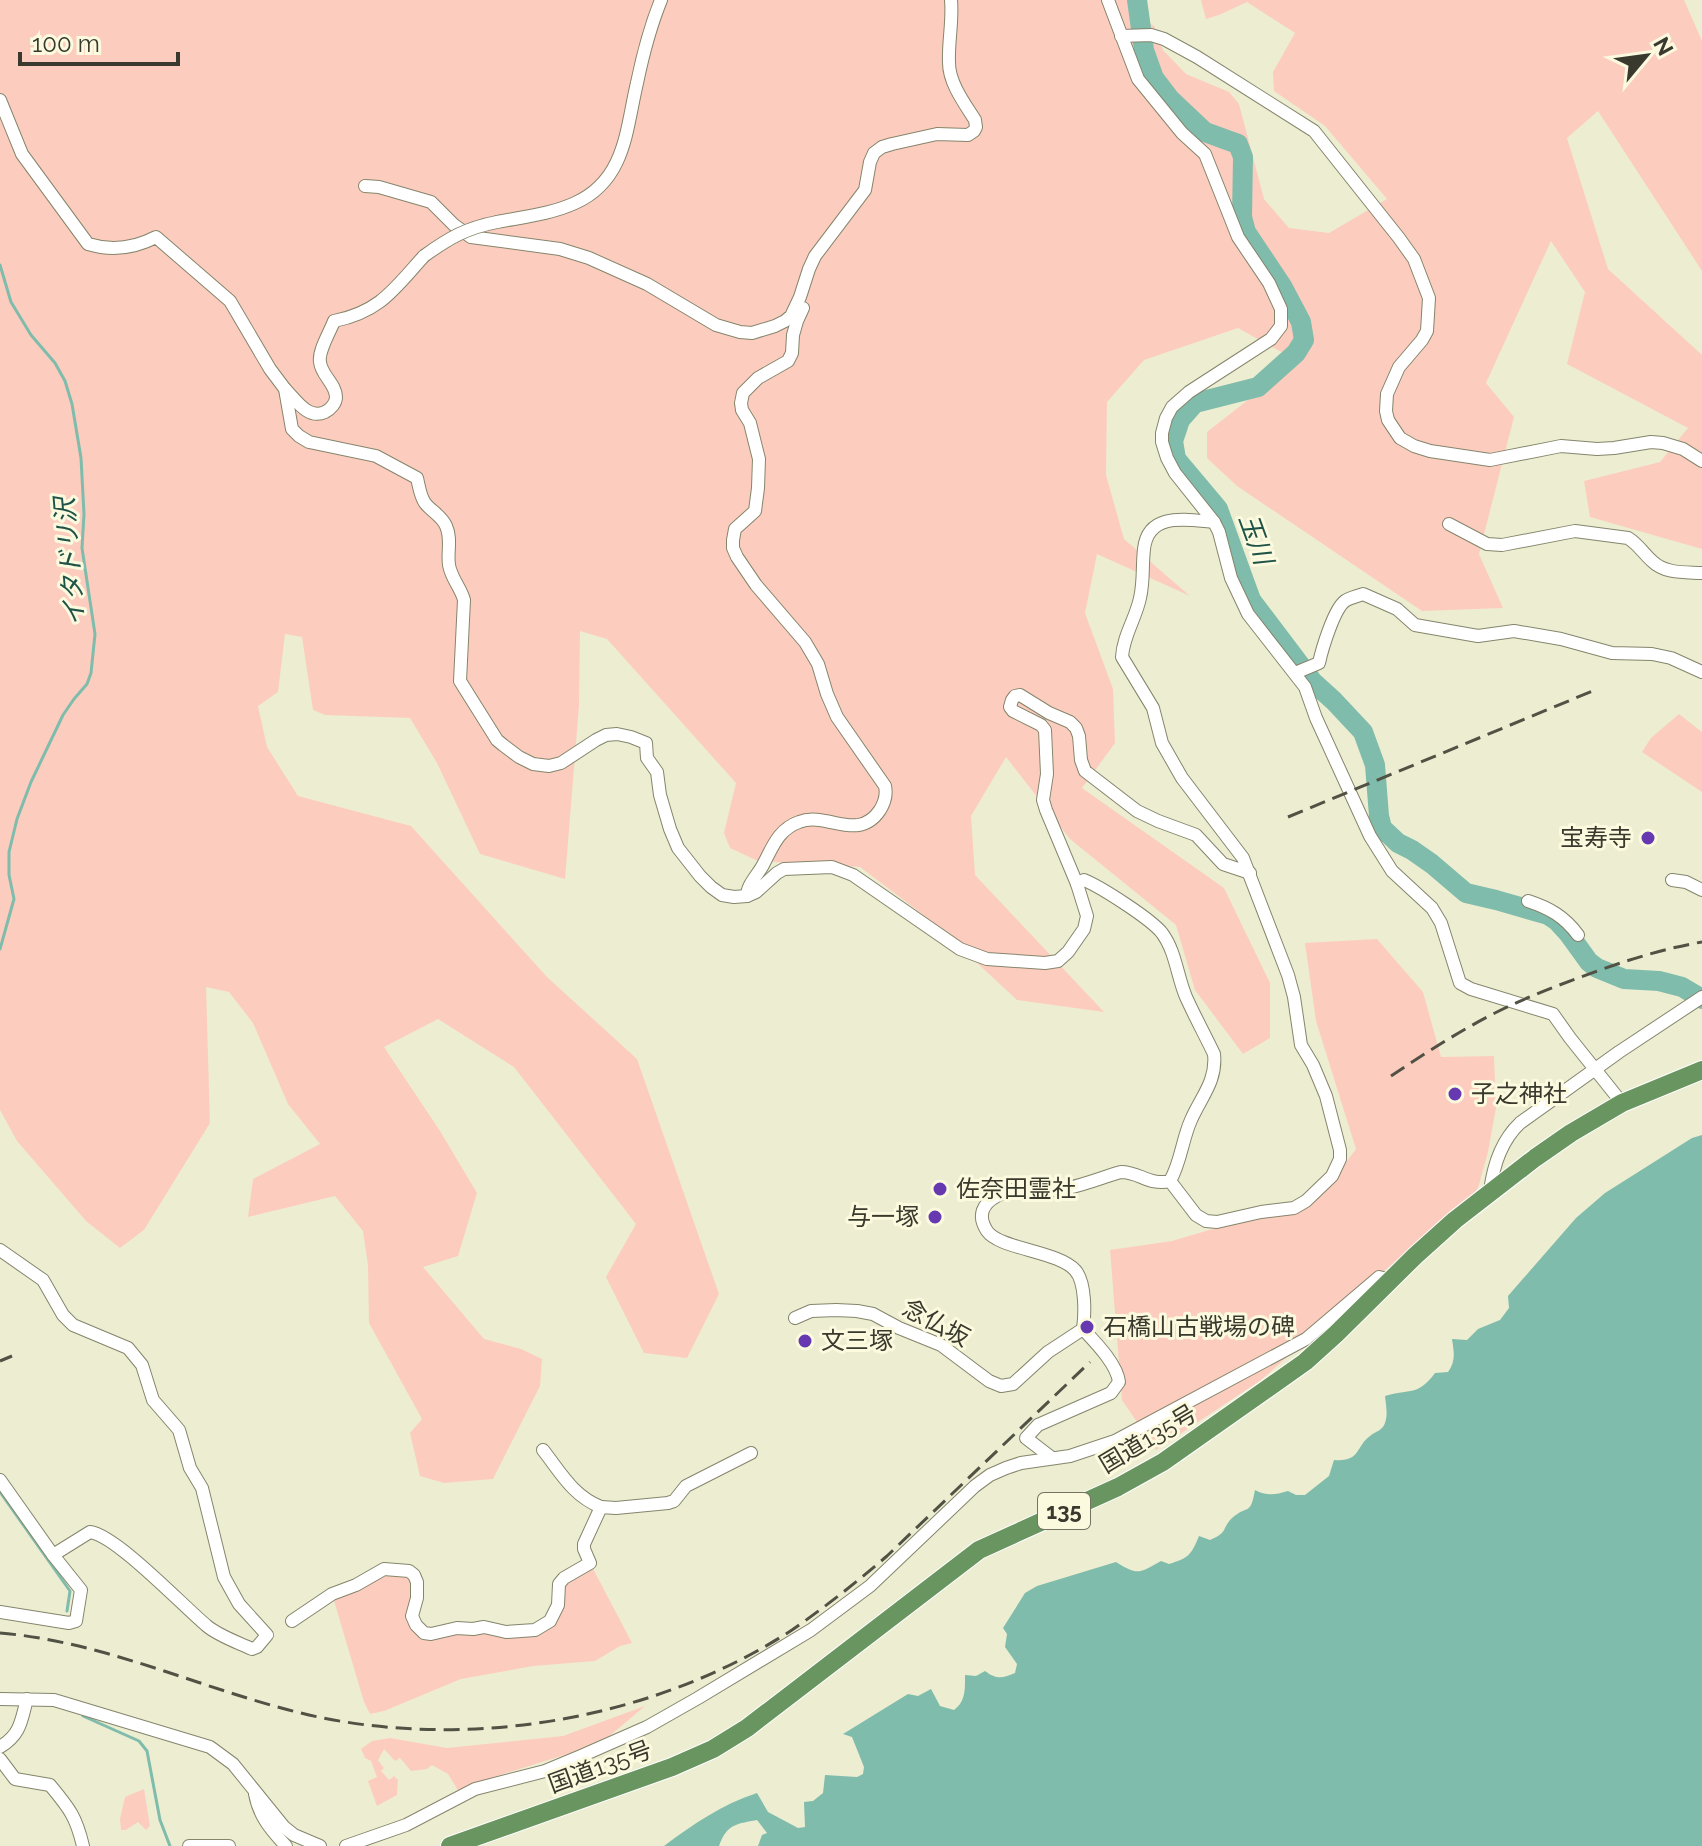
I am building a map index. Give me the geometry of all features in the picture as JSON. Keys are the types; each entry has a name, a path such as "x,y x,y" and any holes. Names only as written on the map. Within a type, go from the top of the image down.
{"highway":[{"name":"国道135号","path":"450,1846 672,1767 728,1740 979,1550 1144,1474 1305,1362 1455,1220 1571,1133 1627,1100 1702,1070"}],"street":[{"path":"0,100 22,154 88,244 112,249 144,243 156,237 230,301 285,389 306,411 323,413 330,409 336,398 319,358 334,321 364,313 379,304 424,256 458,233 555,211 578,202 608,178 620,158 627,135 650,28 661,0"},
{"path":"365,186 431,202 471,237 560,249 602,263 647,284 716,325 740,332 762,331 791,316 815,256 865,190 874,153 882,147 937,134 968,135 974,131 975,120 950,74 951,0"},
{"path":"1108,0 1126,36 1138,79 1182,133 1205,154 1238,237 1269,283 1281,309 1281,326 1271,339 1172,407 1163,425 1162,442 1167,458 1175,473 1214,522 1231,578 1248,614 1305,687 1370,836 1392,871 1432,908 1441,923 1460,983 1553,1014 1594,1069 1627,1100"},
{"path":"1126,36 1151,35 1164,39 1314,131 1414,259 1429,298 1429,313 1427,331 1399,367 1387,394 1388,420 1400,438 1430,451 1490,460 1561,446 1597,449 1651,442 1683,449 1702,461"},
{"path":"747,896 746,890 786,828 808,819 855,826 863,824 879,812 886,796 885,786 837,717 818,664 805,642 756,585 733,548 735,529 755,511 758,488 759,459 750,423 742,410 743,393 758,378 788,361 804,305 800,297"},
{"path":"285,389 292,429 299,436 309,442 376,456 404,469 417,478 422,498 446,525 450,536 451,572 464,600 460,681 497,740 519,757 533,764 549,766 561,763 606,735 617,734 646,743 647,758 657,772 660,795 678,848 711,887 722,895 747,896 784,869 832,867 853,875 960,949 987,959 1052,963 1063,958 1084,929 1087,916 1043,800 1047,774 1045,730 1013,711 1010,703 1020,695 1076,728 1085,771 1137,811 1196,835 1223,864 1250,873"},
{"path":"1170,1181 1196,1215 1206,1221 1217,1222 1294,1208 1332,1176 1340,1159 1326,1096 1301,1045 1288,975 1250,873 1243,858 1182,778 1162,743 1153,708 1122,657 1144,582 1147,536 1161,523 1173,519 1214,522"},
{"path":"1449,524 1487,544 1502,545 1575,531 1628,538 1636,542 1658,567 1702,573"},
{"path":"1295,673 1319,663 1323,644 1340,607 1345,601 1363,594 1397,609 1415,625 1478,636 1514,631 1545,636 1612,653 1671,658 1702,672"},
{"path":"1052,1458 1026,1438 1038,1425 1111,1393 1119,1382 1116,1369 1083,1329 1083,1298 1075,1270 1063,1262 993,1238 985,1229 981,1217 983,1207 1011,1189 1029,1187 1053,1191 1121,1172 1129,1172 1151,1182 1170,1181 1177,1169 1192,1119 1212,1081 1215,1063 1214,1054 1185,995 1175,959 1163,934 1096,885 1084,880 1077,884"},
{"path":"1672,880 1686,882 1702,890"},
{"path":"1528,901 1558,914 1578,935"},
{"path":"1490,1192 1493,1166 1514,1129 1594,1069 1698,1000"},
{"path":"0,1250 43,1280 63,1315 73,1325 128,1348 142,1365 153,1400 179,1430 190,1468 202,1488 224,1577 239,1604 267,1635 252,1649 210,1629 159,1581 97,1533 90,1532 53,1555"},
{"path":"346,1846 406,1825 475,1789 545,1771 647,1727 827,1618 870,1586 982,1481 1021,1463 1092,1450 1115,1441 1306,1339 1379,1277 1390,1280"},
{"name":"念仏坂","path":"795,1318 811,1311 873,1314 941,1345 989,1381 1001,1386 1013,1384 1048,1352 1083,1329"},
{"path":"543,1450 578,1495 601,1507 616,1508 674,1501 686,1486 751,1453"},
{"path":"0,1480 81,1590 76,1621 69,1623 0,1612"},
{"path":"292,1621 332,1594 384,1569 397,1569 409,1571 417,1582 412,1616 424,1633 484,1627 506,1632 535,1630 550,1621 558,1605 559,1584 590,1563 584,1544 601,1507"},
{"path":"0,1699 65,1703 210,1747 233,1764 284,1827 294,1835 320,1846"},
{"path":"0,1747 19,1731 27,1699"},
{"path":"0,1759 15,1779 50,1785 73,1814 83,1846"},
{"path":"254,1791 260,1814 286,1846"},
{"path":"189,1846 229,1846"}],"shaded area":[{"path":"0,0 1128,0 1134,14 1154,26 1163,50 1186,74 1229,92 1239,104 1264,199 1289,228 1329,233 1387,199 1325,126 1274,91 1273,72 1295,33 1247,2 1206,19 1201,0 1684,0 1702,41 1702,271 1598,111 1567,138 1608,269 1702,355 1702,549 1590,517 1584,481 1660,462 1688,428 1567,364 1585,292 1551,241 1486,383 1514,417 1479,554 1503,608 1422,611 1237,486 1207,458 1207,432 1272,381 1292,358 1238,328 1144,360 1107,402 1106,475 1124,539 1190,596 1097,554 1085,613 1113,689 1115,743 1082,788 1224,888 1270,983 1270,1038 1243,1054 1195,990 1176,925 1070,839 1006,757 971,816 975,875 1104,1012 1017,1000 934,923 860,867 758,861 730,848 724,833 736,783 607,639 580,631 579,706 565,879 480,854 437,763 410,718 325,715 313,710 302,637 285,634 278,692 258,706 267,747 298,796 411,826 547,977 637,1059 719,1294 687,1358 644,1353 606,1277 636,1224 514,1067 438,1019 384,1047 477,1193 458,1256 423,1267 484,1339 521,1349 542,1359 540,1386 493,1479 444,1483 420,1476 410,1433 422,1419 369,1323 368,1265 363,1231 335,1196 248,1217 253,1179 320,1144 288,1104 253,1023 229,992 206,987 210,1123 144,1230 120,1248 86,1221 17,1141 0,1110"},
{"path":"1679,714 1702,732 1702,792 1642,752 1651,738"},
{"path":"1377,939 1423,992 1441,1057 1494,1056 1496,1108 1478,1188 1461,1211 1415,1244 1261,1380 1156,1450 1122,1400 1110,1250 1172,1241 1274,1216 1334,1178 1356,1149 1316,1021 1305,943"},
{"path":"590,1563 632,1643 620,1646 595,1661 533,1666 461,1679 370,1714 332,1594 375,1573 414,1575 413,1607 424,1633 506,1632 550,1621 559,1584"},
{"path":"645,1706 600,1744 506,1773 459,1792 448,1774 432,1765 427,1769 411,1771 400,1758 395,1761 384,1749 378,1760 384,1768 381,1771 389,1780 394,1776 398,1780 397,1795 377,1806 368,1781 377,1777 371,1761 365,1758 361,1749 372,1741 390,1738 447,1748 563,1736"},
{"path":"144,1789 150,1826 146,1830 138,1822 121,1830 125,1797"}],"water":[{"path":"1702,1135 1702,1846 758,1846 762,1835 767,1833 757,1820 733,1826 725,1833 719,1846 664,1846 709,1815 757,1793 768,1812 798,1828 805,1827 804,1802 813,1801 823,1793 825,1775 857,1777 863,1774 864,1767 852,1737 843,1734 908,1694 918,1696 931,1689 940,1706 954,1710 963,1699 965,1675 976,1676 985,1671 1000,1677 1015,1673 1017,1664 1005,1647 1007,1634 1003,1628 1025,1593 1037,1586 1116,1562 1139,1571 1161,1561 1169,1564 1181,1560 1191,1552 1199,1536 1210,1540 1216,1537 1232,1518 1250,1507 1255,1490 1267,1494 1288,1491 1305,1495 1329,1476 1334,1460 1349,1459 1365,1440 1382,1428 1386,1417 1385,1396 1418,1389 1435,1373 1448,1372 1454,1352 1452,1339 1467,1340 1478,1329 1500,1320 1509,1308 1508,1296 1576,1218 1605,1193 1692,1138"}],"waterway":[{"name":"玉川","path":"1137,0 1144,50 1154,78 1170,99 1205,132 1238,144 1243,157 1242,217 1246,232 1282,286 1301,322 1304,340 1296,353 1258,387 1195,403 1180,420 1173,441 1176,459 1218,509 1251,600 1313,682 1363,732 1375,765 1382,828 1398,843 1432,864 1466,893 1548,915 1557,921 1597,968 1624,979 1659,981 1682,987 1702,999"},
{"name":"イタドリ沢","path":"0,265 11,302 31,335 55,363 72,404 81,458 82,548 95,634 87,684 63,715 17,819 9,852 9,875 14,899 0,949"},
{"path":"0,1492 70,1591 67,1611"},
{"path":"83,1716 139,1741 147,1751 160,1820 170,1846"}],"railway":[{"path":"1288,817 1595,690"},
{"path":"1391,1076 1460,1032 1527,998 1625,961 1702,942"},
{"path":"0,1361 12,1356"},
{"path":"0,1633 79,1646 270,1705 370,1725 433,1730 496,1728 559,1720 621,1706 681,1686 738,1661 817,1612 887,1556 1090,1362"}],"place":[{"name":"宝寿寺","path":"1648,838"},
{"name":"子之神社","path":"1455,1094"},
{"name":"佐奈田霊社","path":"940,1189"},
{"name":"与一塚","path":"935,1217"},
{"name":"石橋山古戦場の碑","path":"1087,1327"},
{"name":"文三塚","path":"805,1341"}]}
